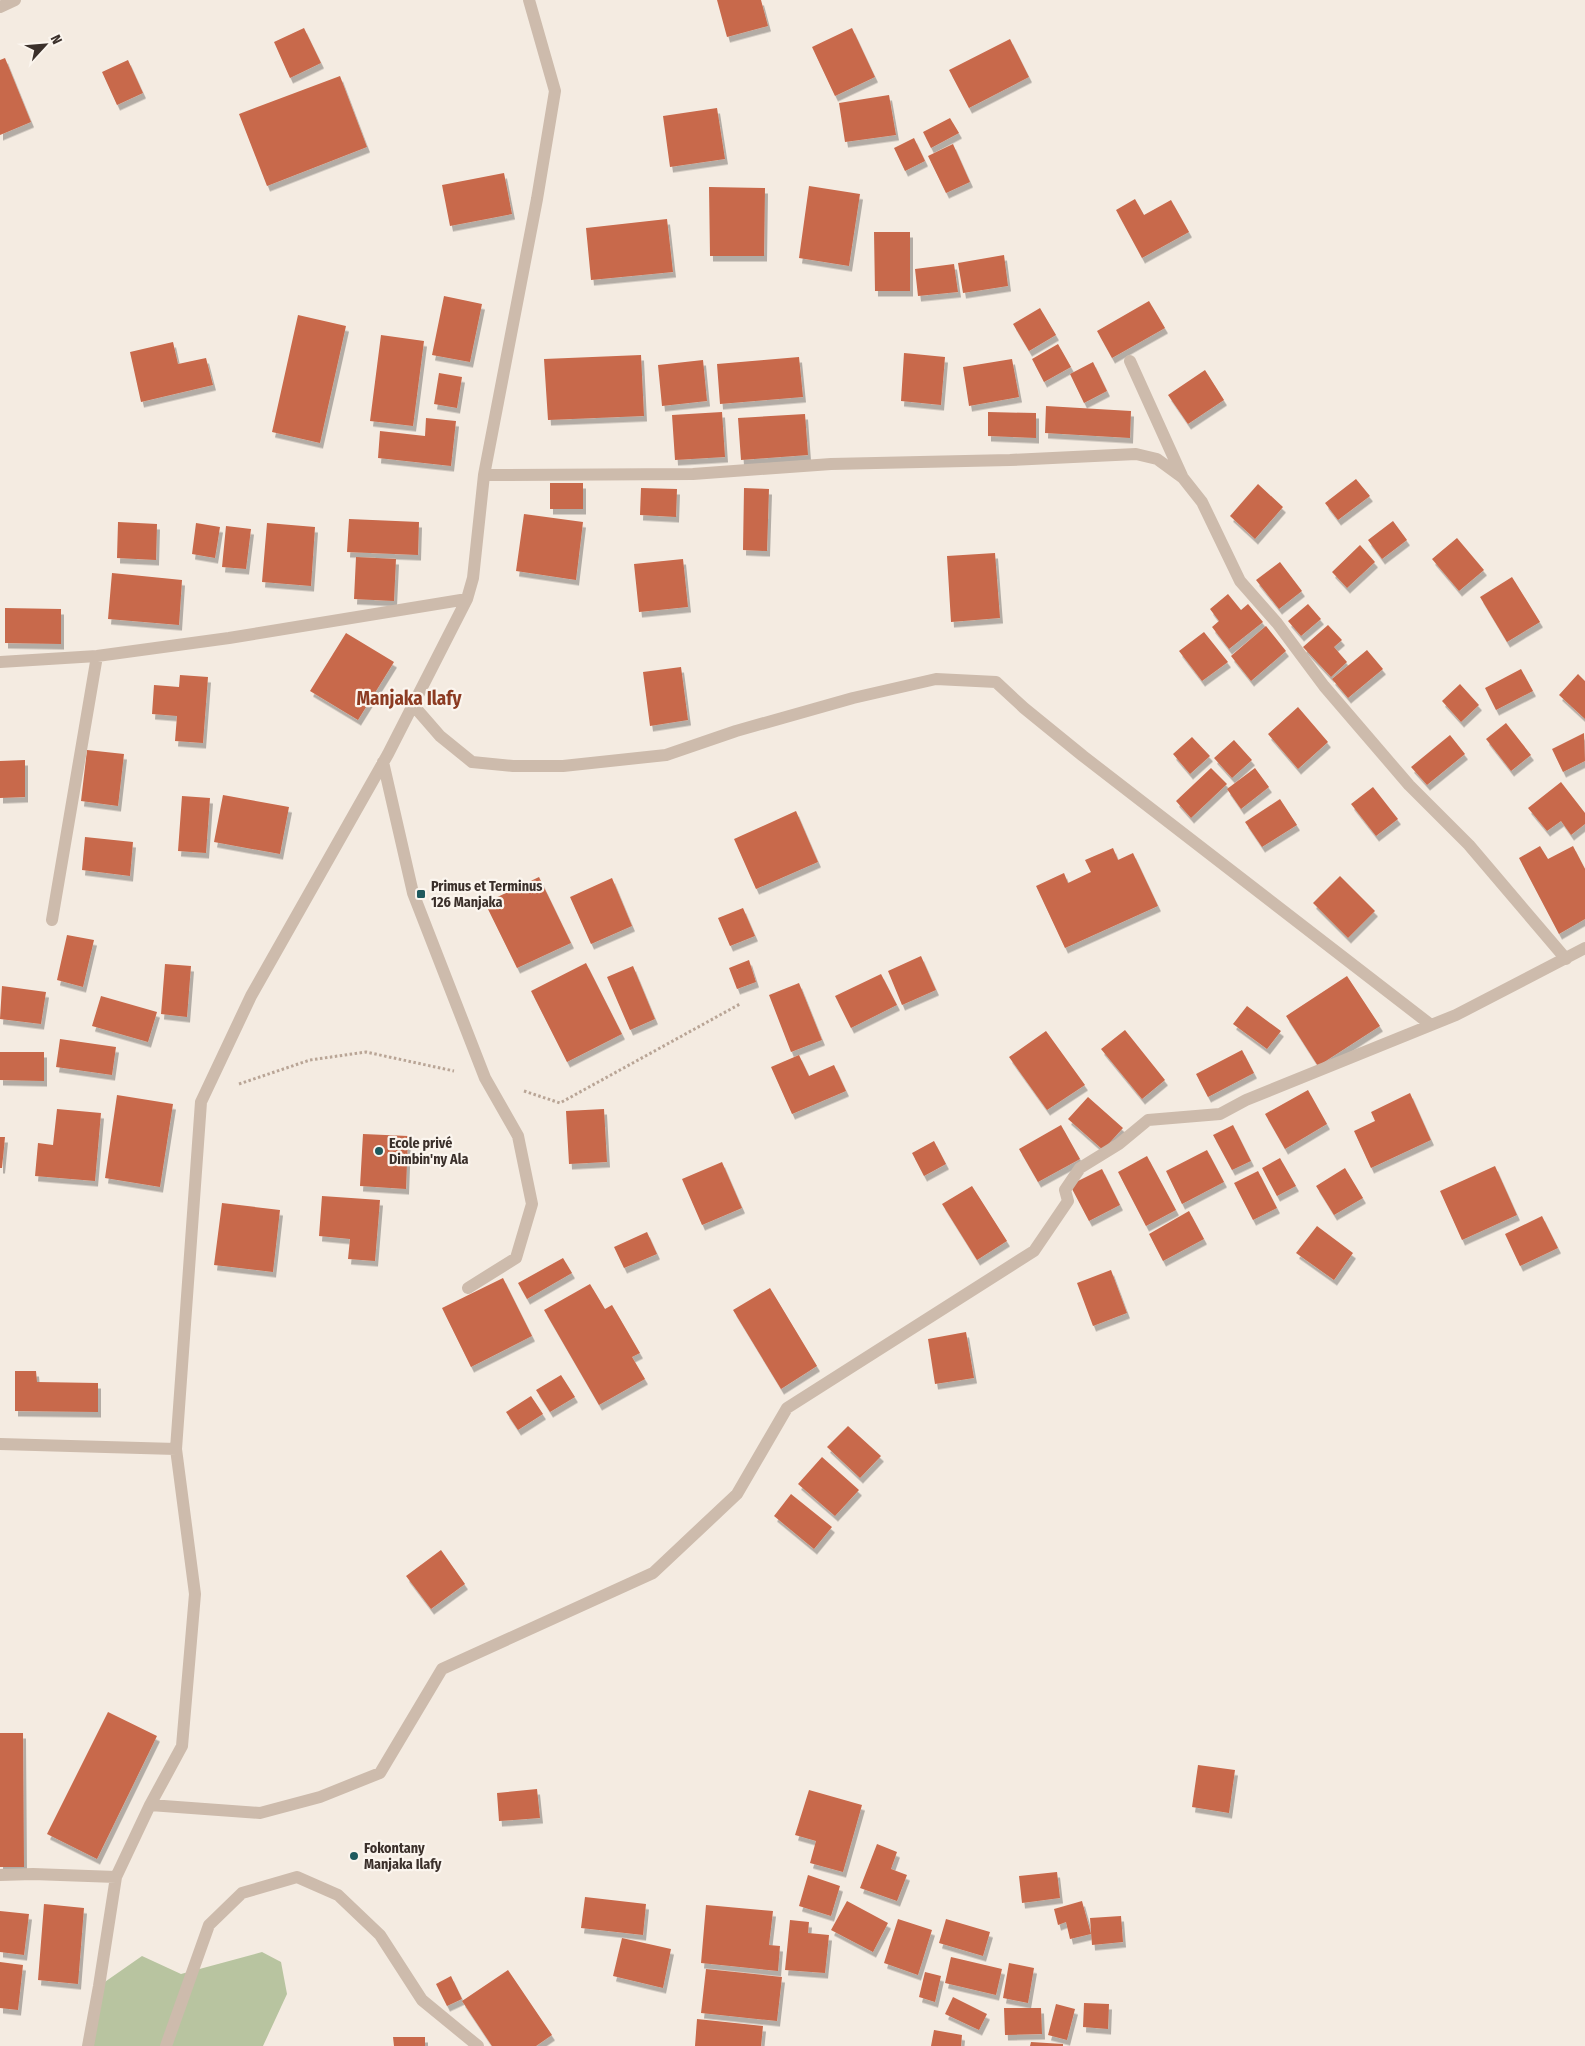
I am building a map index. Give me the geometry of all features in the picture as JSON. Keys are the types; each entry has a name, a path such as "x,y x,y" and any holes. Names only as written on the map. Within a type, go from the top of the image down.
{"street":[{"path":"0,7 16,0"},
{"path":"88,2046 116,1877 150,1805 182,1746 195,1594 176,1449 201,1102 251,996 383,762 467,599 473,578 484,474 538,199 555,91 529,0"},
{"path":"1130,361 1183,478 1202,502 1240,581 1277,623 1324,686 1403,778 1469,845 1566,958"},
{"path":"484,474 693,474 830,464 1010,460 1136,454 1157,459 1183,478"},
{"path":"0,662 97,656 230,638 467,599"},
{"path":"52,920 97,656"},
{"path":"413,705 440,736 472,762 512,766 563,766 666,755 736,731 853,698 936,678 996,682 1024,708 1083,756 1431,1025"},
{"path":"383,762 413,893 484,1078 518,1136 532,1204 516,1258 468,1288"},
{"path":"150,1805 260,1814 320,1797 380,1773 442,1669 653,1574 737,1494 787,1408 1034,1251 1068,1201 1065,1190 1080,1168 1119,1144 1148,1120 1220,1114 1246,1100 1456,1015 1585,948"},
{"path":"0,1444 176,1449"},
{"path":"0,1875 34,1874 116,1877"},
{"path":"166,2046 210,1925 242,1893 297,1877 338,1895 380,1935 422,2000 478,2046"}],"green space":[{"path":"262,1952 281,1962 287,1994 263,2046 88,2046 99,1986 142,1956 181,1974"}],"building":[{"path":"717,0 761,0 768,26 727,37"},
{"path":"304,28 321,63 290,78 274,42"},
{"path":"852,28 875,77 835,96 812,47"},
{"path":"1010,39 1029,77 969,108 949,70"},
{"path":"5,58 31,122 0,135 0,60"},
{"path":"128,60 143,93 117,105 102,72"},
{"path":"340,76 367,147 267,186 239,114"},
{"path":"889,95 896,135 845,142 839,103"},
{"path":"717,108 725,159 670,167 663,116"},
{"path":"950,118 959,133 931,148 923,132"},
{"path":"914,138 925,161 905,171 894,148"},
{"path":"953,144 970,182 946,193 928,156"},
{"path":"504,173 512,214 450,226 442,185"},
{"path":"809,186 860,194 849,266 799,258"},
{"path":"709,187 765,188 764,256 710,256"},
{"path":"1135,199 1144,215 1171,200 1189,232 1142,258 1116,210"},
{"path":"667,219 673,272 591,280 586,228"},
{"path":"874,232 910,232 910,291 875,291"},
{"path":"1004,255 1008,286 963,293 958,263"},
{"path":"954,264 958,292 918,296 915,269"},
{"path":"444,296 482,304 470,362 432,355"},
{"path":"1149,301 1165,328 1112,358 1097,331"},
{"path":"1040,308 1056,335 1029,351 1013,324"},
{"path":"298,315 346,326 320,443 272,432"},
{"path":"381,335 424,341 413,426 370,421"},
{"path":"173,342 178,364 206,358 213,385 141,402 130,352"},
{"path":"1058,344 1071,367 1044,382 1032,359"},
{"path":"904,353 945,357 941,405 901,401"},
{"path":"641,355 644,416 548,420 544,359"},
{"path":"799,357 803,397 720,404 717,364"},
{"path":"1012,359 1019,397 969,406 963,367"},
{"path":"703,360 707,401 662,406 658,365"},
{"path":"1093,362 1107,391 1084,403 1070,374"},
{"path":"1205,370 1224,400 1188,424 1168,395"},
{"path":"439,373 462,377 457,408 434,404"},
{"path":"1046,406 1131,411 1130,438 1045,433"},
{"path":"722,412 725,457 675,460 672,415"},
{"path":"988,412 1036,413 1036,438 988,436"},
{"path":"805,414 808,455 741,460 738,418"},
{"path":"426,418 456,421 451,466 378,458 380,431 425,436"},
{"path":"1356,479 1370,496 1338,520 1325,503"},
{"path":"550,483 583,483 583,509 550,509"},
{"path":"1258,484 1283,507 1255,539 1230,516"},
{"path":"641,488 677,489 676,517 640,515"},
{"path":"744,488 769,489 767,551 743,550"},
{"path":"524,514 583,522 576,580 516,571"},
{"path":"349,519 419,522 418,555 347,552"},
{"path":"1393,521 1407,540 1382,559 1368,540"},
{"path":"118,522 157,524 156,560 117,558"},
{"path":"196,523 220,527 215,558 192,554"},
{"path":"267,523 315,527 311,586 262,582"},
{"path":"226,526 251,529 246,569 222,567"},
{"path":"1457,538 1484,570 1459,591 1432,559"},
{"path":"1360,545 1375,562 1347,588 1332,572"},
{"path":"995,553 1000,618 951,622 947,556"},
{"path":"356,557 396,559 394,601 354,599"},
{"path":"683,559 688,607 639,612 634,564"},
{"path":"1280,562 1302,591 1279,609 1256,580"},
{"path":"112,573 182,580 179,625 108,619"},
{"path":"1512,577 1540,622 1507,642 1480,597"},
{"path":"1228,594 1241,610 1248,604 1263,622 1229,649 1212,627 1219,621 1210,609"},
{"path":"1308,604 1321,619 1301,636 1288,621"},
{"path":"5,608 61,609 61,644 5,643"},
{"path":"1328,625 1342,640 1334,647 1347,662 1331,677 1303,647"},
{"path":"1266,626 1286,651 1251,681 1231,656"},
{"path":"1204,632 1228,662 1202,681 1179,651"},
{"path":"346,633 394,662 358,720 310,691"},
{"path":"1367,650 1383,669 1348,698 1332,679"},
{"path":"681,667 688,720 650,726 643,672"},
{"path":"1521,669 1533,691 1496,710 1485,688"},
{"path":"1578,674 1585,681 1585,719 1559,695"},
{"path":"180,675 208,677 203,743 175,741 177,716 152,714 154,685 179,687"},
{"path":"1460,684 1479,705 1461,722 1442,701"},
{"path":"1298,707 1328,742 1298,769 1268,734"},
{"path":"1506,723 1531,755 1511,771 1486,739"},
{"path":"1584,733 1585,761 1563,772 1552,749"},
{"path":"1450,735 1465,754 1427,785 1411,767"},
{"path":"1192,737 1210,756 1190,774 1173,754"},
{"path":"1234,740 1252,760 1232,778 1214,758"},
{"path":"87,750 124,754 118,806 81,801"},
{"path":"25,760 25,797 0,798 0,761"},
{"path":"1211,768 1227,784 1191,818 1176,801"},
{"path":"1255,768 1269,787 1241,809 1227,789"},
{"path":"1561,782 1585,813 1585,824 1571,835 1561,821 1547,831 1528,808"},
{"path":"1373,787 1398,819 1376,836 1351,804"},
{"path":"223,795 289,807 280,854 214,842"},
{"path":"182,796 210,798 206,853 178,851"},
{"path":"1280,799 1297,825 1262,847 1245,822"},
{"path":"796,811 818,862 756,889 734,839"},
{"path":"85,837 133,842 130,876 82,870"},
{"path":"1540,846 1548,859 1573,846 1585,869 1585,919 1559,934 1519,858"},
{"path":"1113,848 1118,860 1133,853 1158,906 1065,948 1036,886 1064,873 1068,883 1091,872 1085,860"},
{"path":"1340,876 1375,911 1348,938 1313,903"},
{"path":"539,877 571,943 517,968 485,903"},
{"path":"612,878 632,926 591,944 570,897"},
{"path":"743,908 755,936 730,946 718,918"},
{"path":"67,935 94,940 83,987 57,980"},
{"path":"921,956 936,990 902,1005 888,971"},
{"path":"749,960 756,982 737,989 729,968"},
{"path":"586,963 622,1034 567,1062 531,991"},
{"path":"165,964 191,966 187,1017 161,1014"},
{"path":"633,966 655,1019 630,1030 607,977"},
{"path":"881,974 897,1005 851,1028 835,996"},
{"path":"1347,976 1380,1026 1318,1066 1286,1016"},
{"path":"799,983 822,1040 791,1052 769,995"},
{"path":"2,986 46,992 41,1024 0,1019"},
{"path":"101,996 157,1012 148,1042 92,1026"},
{"path":"1247,1006 1281,1031 1267,1049 1233,1024"},
{"path":"1125,1030 1165,1080 1142,1099 1101,1049"},
{"path":"1046,1031 1085,1085 1047,1110 1009,1057"},
{"path":"60,1039 116,1047 112,1075 56,1067"},
{"path":"1242,1050 1254,1073 1208,1097 1196,1074"},
{"path":"0,1052 44,1052 44,1081 0,1080"},
{"path":"799,1055 809,1076 834,1065 846,1091 792,1114 771,1067"},
{"path":"1308,1090 1327,1124 1285,1149 1265,1114"},
{"path":"1410,1093 1431,1140 1371,1168 1354,1131 1375,1121 1371,1112"},
{"path":"117,1095 173,1104 160,1187 105,1178"},
{"path":"1088,1097 1123,1128 1103,1150 1068,1119"},
{"path":"57,1109 101,1113 95,1181 35,1176 38,1143 53,1145"},
{"path":"604,1109 607,1162 569,1164 566,1111"},
{"path":"1061,1125 1080,1159 1038,1182 1019,1149"},
{"path":"1233,1125 1251,1161 1232,1170 1213,1135"},
{"path":"363,1134 408,1136 406,1189 360,1186"},
{"path":"0,1137 5,1137 2,1168 0,1168"},
{"path":"934,1141 946,1164 924,1176 912,1153"},
{"path":"1207,1150 1224,1182 1182,1204 1166,1171"},
{"path":"1147,1156 1176,1210 1146,1226 1118,1172"},
{"path":"1280,1158 1296,1186 1277,1196 1262,1168"},
{"path":"722,1162 742,1208 702,1225 682,1179"},
{"path":"1495,1166 1517,1215 1462,1240 1440,1191"},
{"path":"1345,1168 1363,1198 1334,1215 1316,1186"},
{"path":"1102,1169 1120,1205 1089,1221 1070,1185"},
{"path":"1258,1171 1277,1208 1253,1220 1234,1183"},
{"path":"972,1186 1007,1241 977,1260 942,1204"},
{"path":"322,1196 380,1200 375,1261 348,1259 350,1239 319,1236"},
{"path":"222,1203 280,1210 273,1272 214,1265"},
{"path":"1189,1211 1204,1239 1163,1261 1149,1234"},
{"path":"1542,1216 1558,1248 1520,1266 1505,1234"},
{"path":"1317,1226 1353,1253 1334,1280 1296,1253"},
{"path":"647,1232 657,1254 624,1268 614,1247"},
{"path":"563,1258 572,1273 527,1299 518,1283"},
{"path":"1111,1270 1127,1313 1093,1326 1077,1283"},
{"path":"503,1278 532,1336 471,1367 442,1308"},
{"path":"590,1284 605,1309 612,1305 640,1353 632,1357 645,1379 599,1405 544,1310"},
{"path":"770,1288 817,1366 781,1389 733,1310"},
{"path":"966,1332 974,1378 935,1384 928,1339"},
{"path":"15,1371 36,1371 37,1382 98,1383 98,1412 15,1411"},
{"path":"561,1375 575,1397 550,1412 536,1390"},
{"path":"531,1396 543,1414 518,1430 506,1412"},
{"path":"848,1426 881,1456 860,1478 827,1447"},
{"path":"822,1457 859,1490 835,1516 798,1484"},
{"path":"791,1494 832,1527 814,1549 774,1516"},
{"path":"441,1550 465,1584 431,1609 406,1576"},
{"path":"108,1712 157,1736 97,1859 47,1834"},
{"path":"0,1733 23,1733 24,1867 0,1867"},
{"path":"1198,1765 1235,1770 1229,1813 1192,1807"},
{"path":"537,1789 540,1818 499,1821 497,1793"},
{"path":"809,1790 862,1805 843,1872 810,1863 816,1841 795,1835"},
{"path":"877,1844 897,1852 891,1869 907,1875 897,1901 860,1888"},
{"path":"1057,1872 1060,1898 1022,1903 1019,1876"},
{"path":"808,1875 840,1886 831,1916 799,1906"},
{"path":"585,1897 646,1904 643,1935 581,1928"},
{"path":"847,1901 888,1923 873,1952 831,1930"},
{"path":"1082,1901 1091,1934 1070,1939 1066,1922 1058,1925 1054,1909"},
{"path":"44,1904 84,1908 78,1984 38,1980"},
{"path":"706,1905 773,1911 769,1945 780,1946 778,1971 701,1963"},
{"path":"0,1911 29,1914 24,1955 0,1952"},
{"path":"1121,1916 1123,1942 1092,1945 1090,1918"},
{"path":"898,1919 932,1930 918,1975 884,1963"},
{"path":"946,1919 990,1932 983,1956 939,1943"},
{"path":"790,1920 809,1922 808,1933 829,1935 825,1973 785,1970"},
{"path":"622,1938 671,1949 663,1988 613,1976"},
{"path":"951,1957 1002,1969 996,1995 945,1983"},
{"path":"0,1962 23,1965 18,2010 0,2008"},
{"path":"1009,1963 1034,1968 1028,2003 1003,1998"},
{"path":"706,1969 782,1977 777,2021 701,2013"},
{"path":"508,1970 552,2035 536,2046 492,2046 462,2001"},
{"path":"925,1972 941,1976 935,2002 919,1997"},
{"path":"451,1976 462,1999 447,2006 436,1984"},
{"path":"953,1997 987,2014 979,2030 945,2014"},
{"path":"1084,2003 1109,2004 1108,2029 1083,2027"},
{"path":"1056,2004 1075,2009 1067,2040 1048,2035"},
{"path":"1004,2008 1041,2008 1042,2034 1005,2035"},
{"path":"697,2019 763,2026 761,2046 695,2046"},
{"path":"934,2030 962,2035 961,2046 931,2046"},
{"path":"393,2037 425,2037 425,2046 394,2046"},
{"path":"1031,2042 1063,2044 1063,2046 1030,2046"}],"place":[{"name":"Primus et Terminus 126 Manjaka","path":"421,894"},
{"name":"Ecole privé Dimbin'ny Ala","path":"379,1151"},
{"name":"Fokontany Manjaka Ilafy","path":"354,1856"}],"district":[{"name":"Manjaka Ilafy","path":"409,698"}]}
